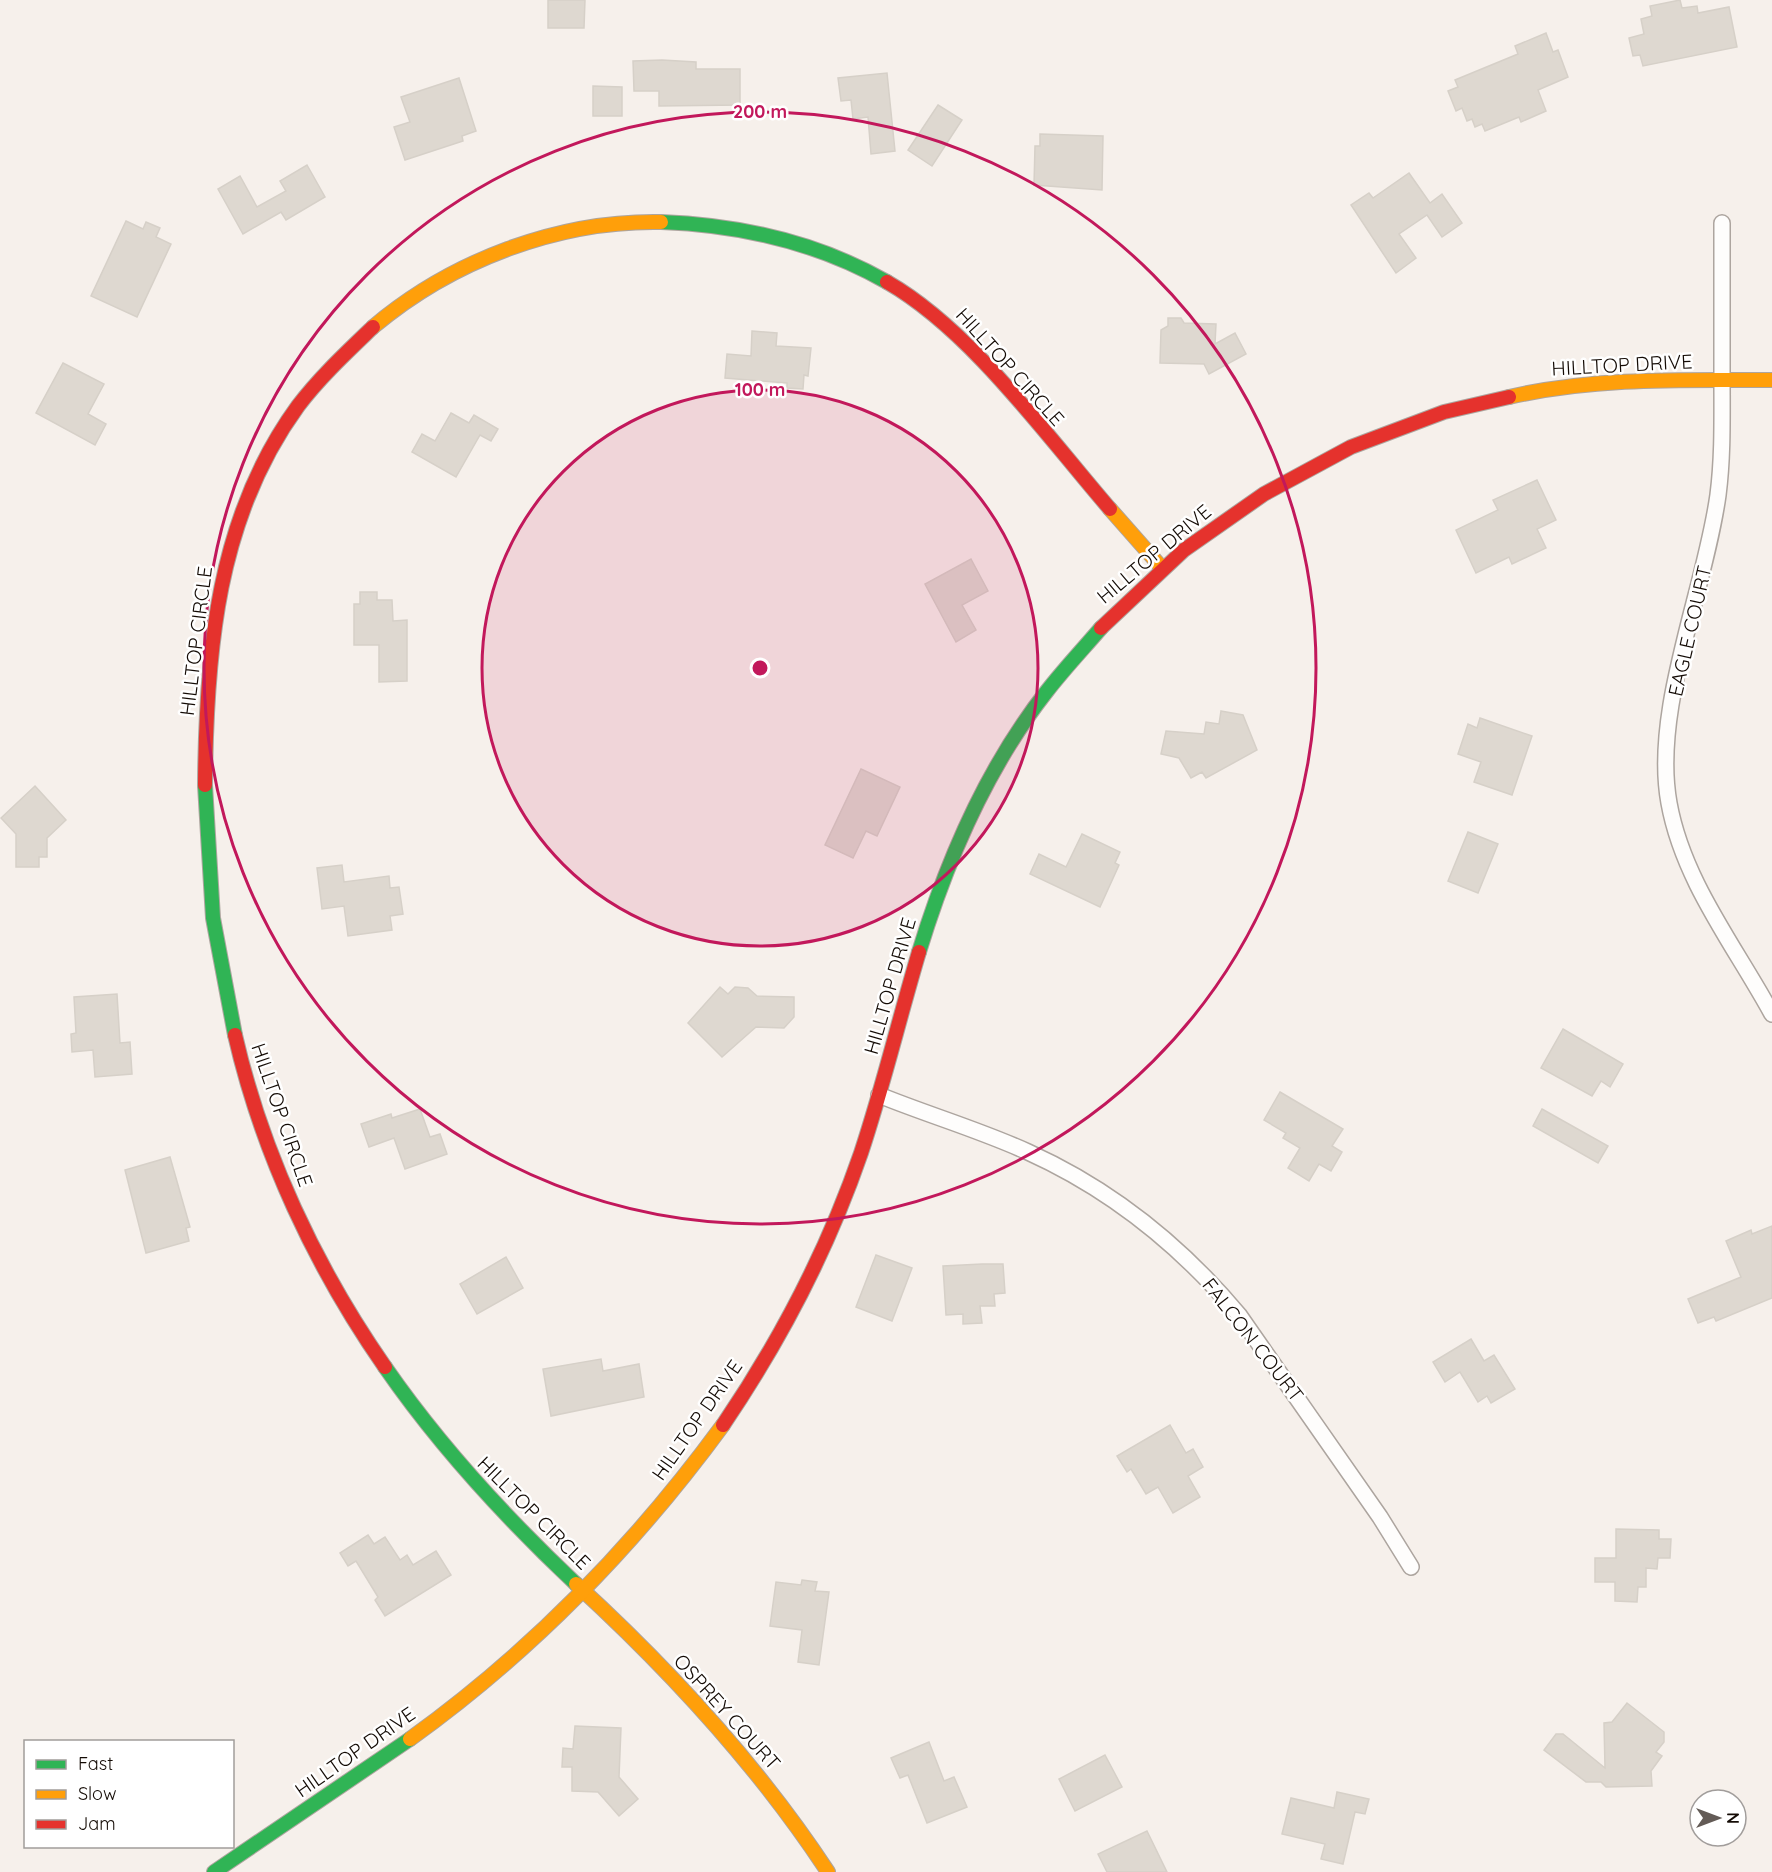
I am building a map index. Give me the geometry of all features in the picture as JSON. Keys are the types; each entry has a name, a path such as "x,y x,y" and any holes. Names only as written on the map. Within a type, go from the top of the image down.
{"street":[{"name":"HILLTOP CIRCLE","path":"583,1590 489,1499 430,1432 391,1378 344,1306 312,1245 278,1174 247,1082 227,1001 212,923 205,830 205,717 209,665 225,562 241,510 269,452 305,396 350,345 414,296 466,266 543,238 588,228 643,222 713,224 759,232 831,255 875,274 934,313 961,337 1162,568"},
{"name":"EAGLE COURT","path":"1722,223 1722,431 1718,496 1677,677 1669,728 1666,781 1674,827 1686,861 1772,1014"},
{"name":"HILLTOP DRIVE","path":"214,1872 405,1743 528,1646 583,1590 674,1488 748,1385 793,1304 841,1204 879,1095 933,906 950,860 1001,758 1038,704 1086,643 1162,568 1240,508 1323,459 1439,414 1502,397 1608,381 1772,380"},
{"name":"FALCON COURT","path":"879,1095 1030,1153 1111,1199 1170,1243 1214,1286 1239,1315 1380,1517 1411,1567"},
{"name":"OSPREY COURT","path":"583,1590 619,1624 728,1738 784,1807 828,1872"}],"building":[{"path":"548,0 585,0 584,28 548,28"},
{"path":"1680,0 1682,8 1697,6 1698,13 1729,7 1737,47 1643,66 1640,55 1633,56 1629,38 1644,34 1641,19 1652,16 1650,6"},
{"path":"1546,33 1553,52 1558,50 1568,77 1538,90 1546,111 1521,122 1519,117 1485,131 1482,124 1475,127 1472,119 1467,121 1462,108 1456,111 1448,91 1458,87 1455,80 1518,54 1515,46"},
{"path":"633,61 696,62 696,69 740,69 740,105 659,106 659,91 634,91"},
{"path":"887,73 895,151 871,154 868,117 853,119 851,100 841,101 838,78"},
{"path":"459,78 476,131 462,136 463,141 405,160 394,127 410,122 401,97"},
{"path":"593,86 622,87 622,116 593,116"},
{"path":"938,105 962,120 932,166 908,150"},
{"path":"1040,134 1103,136 1102,190 1034,185 1035,146 1040,146"},
{"path":"307,165 325,197 286,220 281,212 243,234 218,189 240,176 257,207 286,191 280,181"},
{"path":"1409,173 1430,203 1442,194 1462,223 1442,237 1427,215 1399,234 1416,258 1396,273 1351,205 1369,193 1373,198"},
{"path":"126,221 143,229 146,222 160,228 156,237 171,244 137,317 91,296"},
{"path":"1168,318 1181,318 1184,323 1216,324 1215,344 1235,333 1246,354 1209,374 1204,364 1160,363 1161,330 1168,326"},
{"path":"752,331 777,333 776,346 811,348 808,376 804,375 803,389 787,388 787,383 725,378 727,354 751,356"},
{"path":"63,363 104,384 88,414 106,424 95,445 36,413"},
{"path":"451,413 469,423 474,415 498,429 491,441 480,435 456,477 412,452 422,434 435,441"},
{"path":"1537,480 1556,520 1537,529 1546,548 1512,564 1509,557 1476,573 1456,530 1498,510 1493,500"},
{"path":"971,559 988,591 962,605 976,630 956,642 925,584"},
{"path":"360,592 377,592 377,600 392,600 393,621 407,620 407,681 379,682 379,645 354,645 354,604 360,604"},
{"path":"1221,711 1243,715 1257,750 1206,778 1202,772 1191,778 1179,758 1161,754 1166,731 1204,734 1206,722 1219,724"},
{"path":"1480,718 1532,736 1512,795 1474,782 1481,762 1458,754 1468,724 1477,728"},
{"path":"861,769 900,787 877,836 866,831 853,858 825,845"},
{"path":"35,786 66,820 47,838 47,857 39,857 39,867 16,867 16,834 1,818"},
{"path":"1468,832 1498,844 1478,893 1448,881"},
{"path":"1082,834 1120,852 1115,863 1119,865 1100,907 1030,874 1039,854 1066,867"},
{"path":"342,865 344,882 389,876 390,888 399,887 403,914 390,916 392,930 348,936 344,906 322,909 317,868"},
{"path":"720,987 728,994 735,987 748,988 757,996 794,997 794,1017 784,1028 756,1027 722,1057 688,1023"},
{"path":"117,994 120,1043 130,1042 132,1074 95,1077 93,1050 72,1052 71,1034 76,1033 74,997"},
{"path":"1563,1029 1623,1064 1610,1087 1601,1081 1592,1096 1541,1068"},
{"path":"1280,1092 1343,1129 1332,1146 1342,1152 1331,1171 1319,1164 1309,1181 1288,1168 1300,1148 1283,1138 1286,1133 1264,1120"},
{"path":"420,1109 430,1137 440,1134 447,1154 405,1169 394,1138 369,1147 361,1124 391,1114 392,1118"},
{"path":"1542,1109 1608,1146 1598,1163 1533,1126"},
{"path":"170,1157 190,1227 186,1228 189,1241 146,1253 125,1170"},
{"path":"1772,1226 1772,1298 1716,1321 1714,1317 1698,1323 1688,1299 1741,1277 1726,1241 1751,1230 1752,1234"},
{"path":"876,1255 912,1268 892,1321 856,1307"},
{"path":"506,1257 523,1288 477,1314 460,1284"},
{"path":"1003,1264 1005,1293 994,1294 995,1306 980,1306 982,1323 963,1324 963,1314 946,1315 943,1266"},
{"path":"1471,1339 1484,1361 1494,1355 1515,1389 1491,1403 1487,1396 1478,1402 1460,1372 1445,1382 1433,1362"},
{"path":"601,1359 603,1371 639,1364 644,1397 551,1416 543,1369"},
{"path":"1170,1425 1186,1453 1193,1449 1203,1467 1188,1476 1200,1497 1173,1513 1158,1487 1146,1494 1131,1469 1127,1472 1117,1456"},
{"path":"1616,1529 1659,1530 1659,1539 1671,1539 1670,1558 1658,1558 1657,1569 1646,1568 1646,1587 1638,1587 1637,1602 1615,1601 1615,1582 1595,1582 1595,1558 1616,1558"},
{"path":"368,1535 374,1544 385,1537 400,1560 407,1555 413,1565 436,1551 451,1575 385,1616 375,1600 378,1597 356,1561 348,1566 340,1553"},
{"path":"802,1580 817,1582 815,1591 829,1592 819,1665 798,1662 802,1630 770,1626 776,1582 801,1585"},
{"path":"1627,1703 1664,1732 1664,1742 1656,1752 1662,1756 1651,1771 1652,1786 1606,1787 1601,1782 1586,1782 1544,1750 1556,1734 1563,1734 1605,1768 1604,1723 1612,1722"},
{"path":"575,1726 621,1728 619,1777 638,1799 619,1816 598,1792 572,1791 572,1767 562,1767 563,1748 573,1749"},
{"path":"929,1742 944,1781 954,1777 967,1807 927,1823 908,1775 900,1778 891,1758"},
{"path":"1105,1755 1122,1787 1075,1811 1059,1779"},
{"path":"1337,1792 1369,1799 1365,1814 1355,1812 1343,1864 1321,1859 1325,1844 1282,1834 1291,1798 1334,1808"},
{"path":"1147,1831 1167,1872 1107,1872 1098,1854"}],"traffic: fast":[{"path":"661,222 720,227 778,238 833,256 887,282"},
{"path":"919,952 942,883 988,783 1025,720 1053,683 1101,628"},
{"path":"205,785 213,918 235,1035"},
{"path":"385,1367 451,1454 524,1533 576,1584"},
{"path":"214,1872 410,1739"}],"traffic: slow":[{"path":"373,327 436,282 508,249 584,228 622,223 661,222"},
{"path":"1509,397 1607,383 1772,380"},
{"path":"1110,509 1162,568"},
{"path":"410,1739 498,1670 579,1594 654,1512 723,1425"},
{"path":"576,1584 679,1685 711,1720 772,1794 828,1872"}],"traffic: jam":[{"path":"887,282 918,302 978,355 1110,509"},
{"path":"205,785 209,685 214,636 233,540 249,493 271,449 306,395 373,327"},
{"path":"1101,628 1184,550 1264,494 1351,447 1444,412 1509,397"},
{"path":"723,1425 783,1327 834,1224 869,1128 919,952"},
{"path":"235,1035 260,1123 294,1208 336,1290 385,1367"}]}
